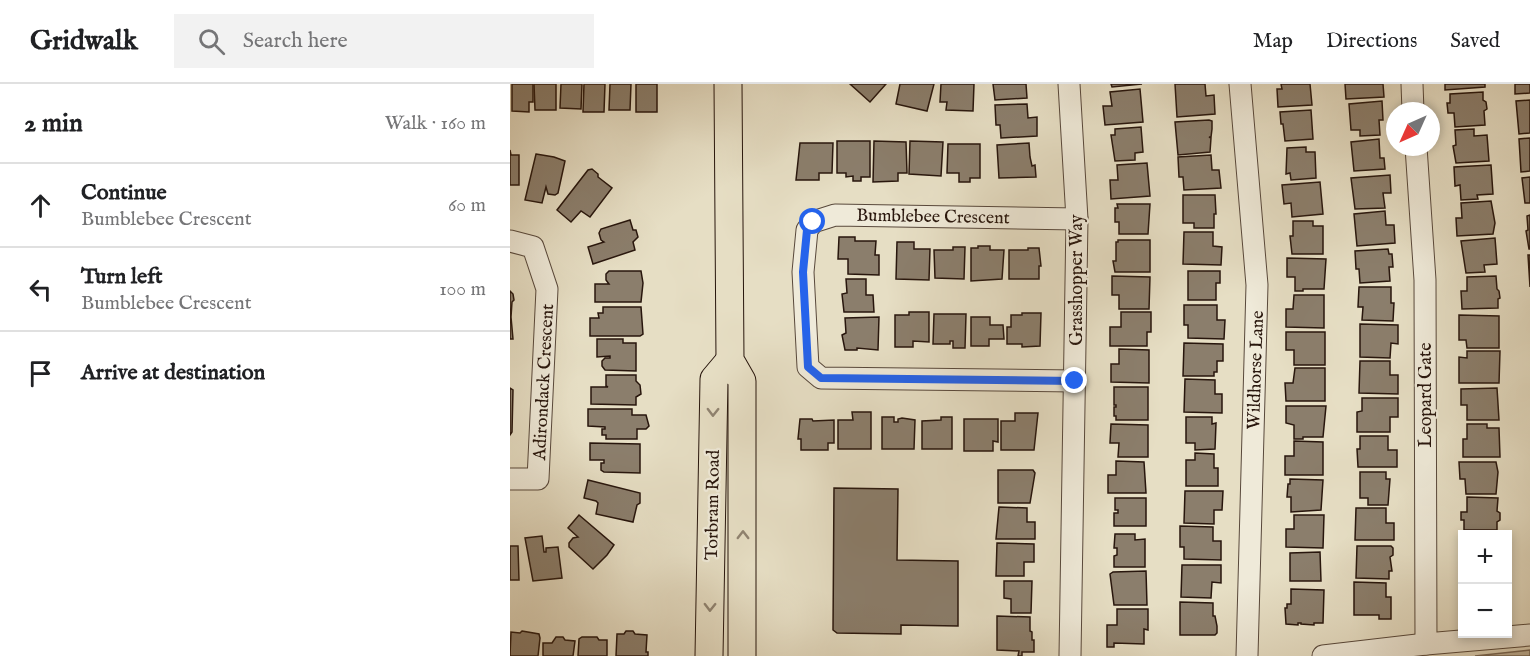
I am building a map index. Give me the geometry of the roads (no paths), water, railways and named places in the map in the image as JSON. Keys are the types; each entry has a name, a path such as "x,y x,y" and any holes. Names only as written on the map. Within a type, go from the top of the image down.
{"main road":[{"name":"Torbram Road","path":"729,84 730,360 742,381 742,656"},
{"name":"Torbram Road","path":"709,656 714,379 730,360"}],"street":[{"name":"Grasshopper Way","path":"1069,84 1077,219 1070,656"},
{"name":"Wildhorse Lane","path":"1240,84 1257,285 1247,656"},
{"path":"1412,84 1413,102"},
{"name":"Leopard Gate","path":"1417,156 1425,280 1426,644"},
{"name":"Bumblebee Crescent","path":"1075,381 821,378 808,367 803,272 807,230 813,222 835,215 1077,219"},
{"name":"Adirondack Crescent","path":"510,241 532,247 547,289 538,479 510,479"},
{"path":"1323,656 1530,635"}]}
